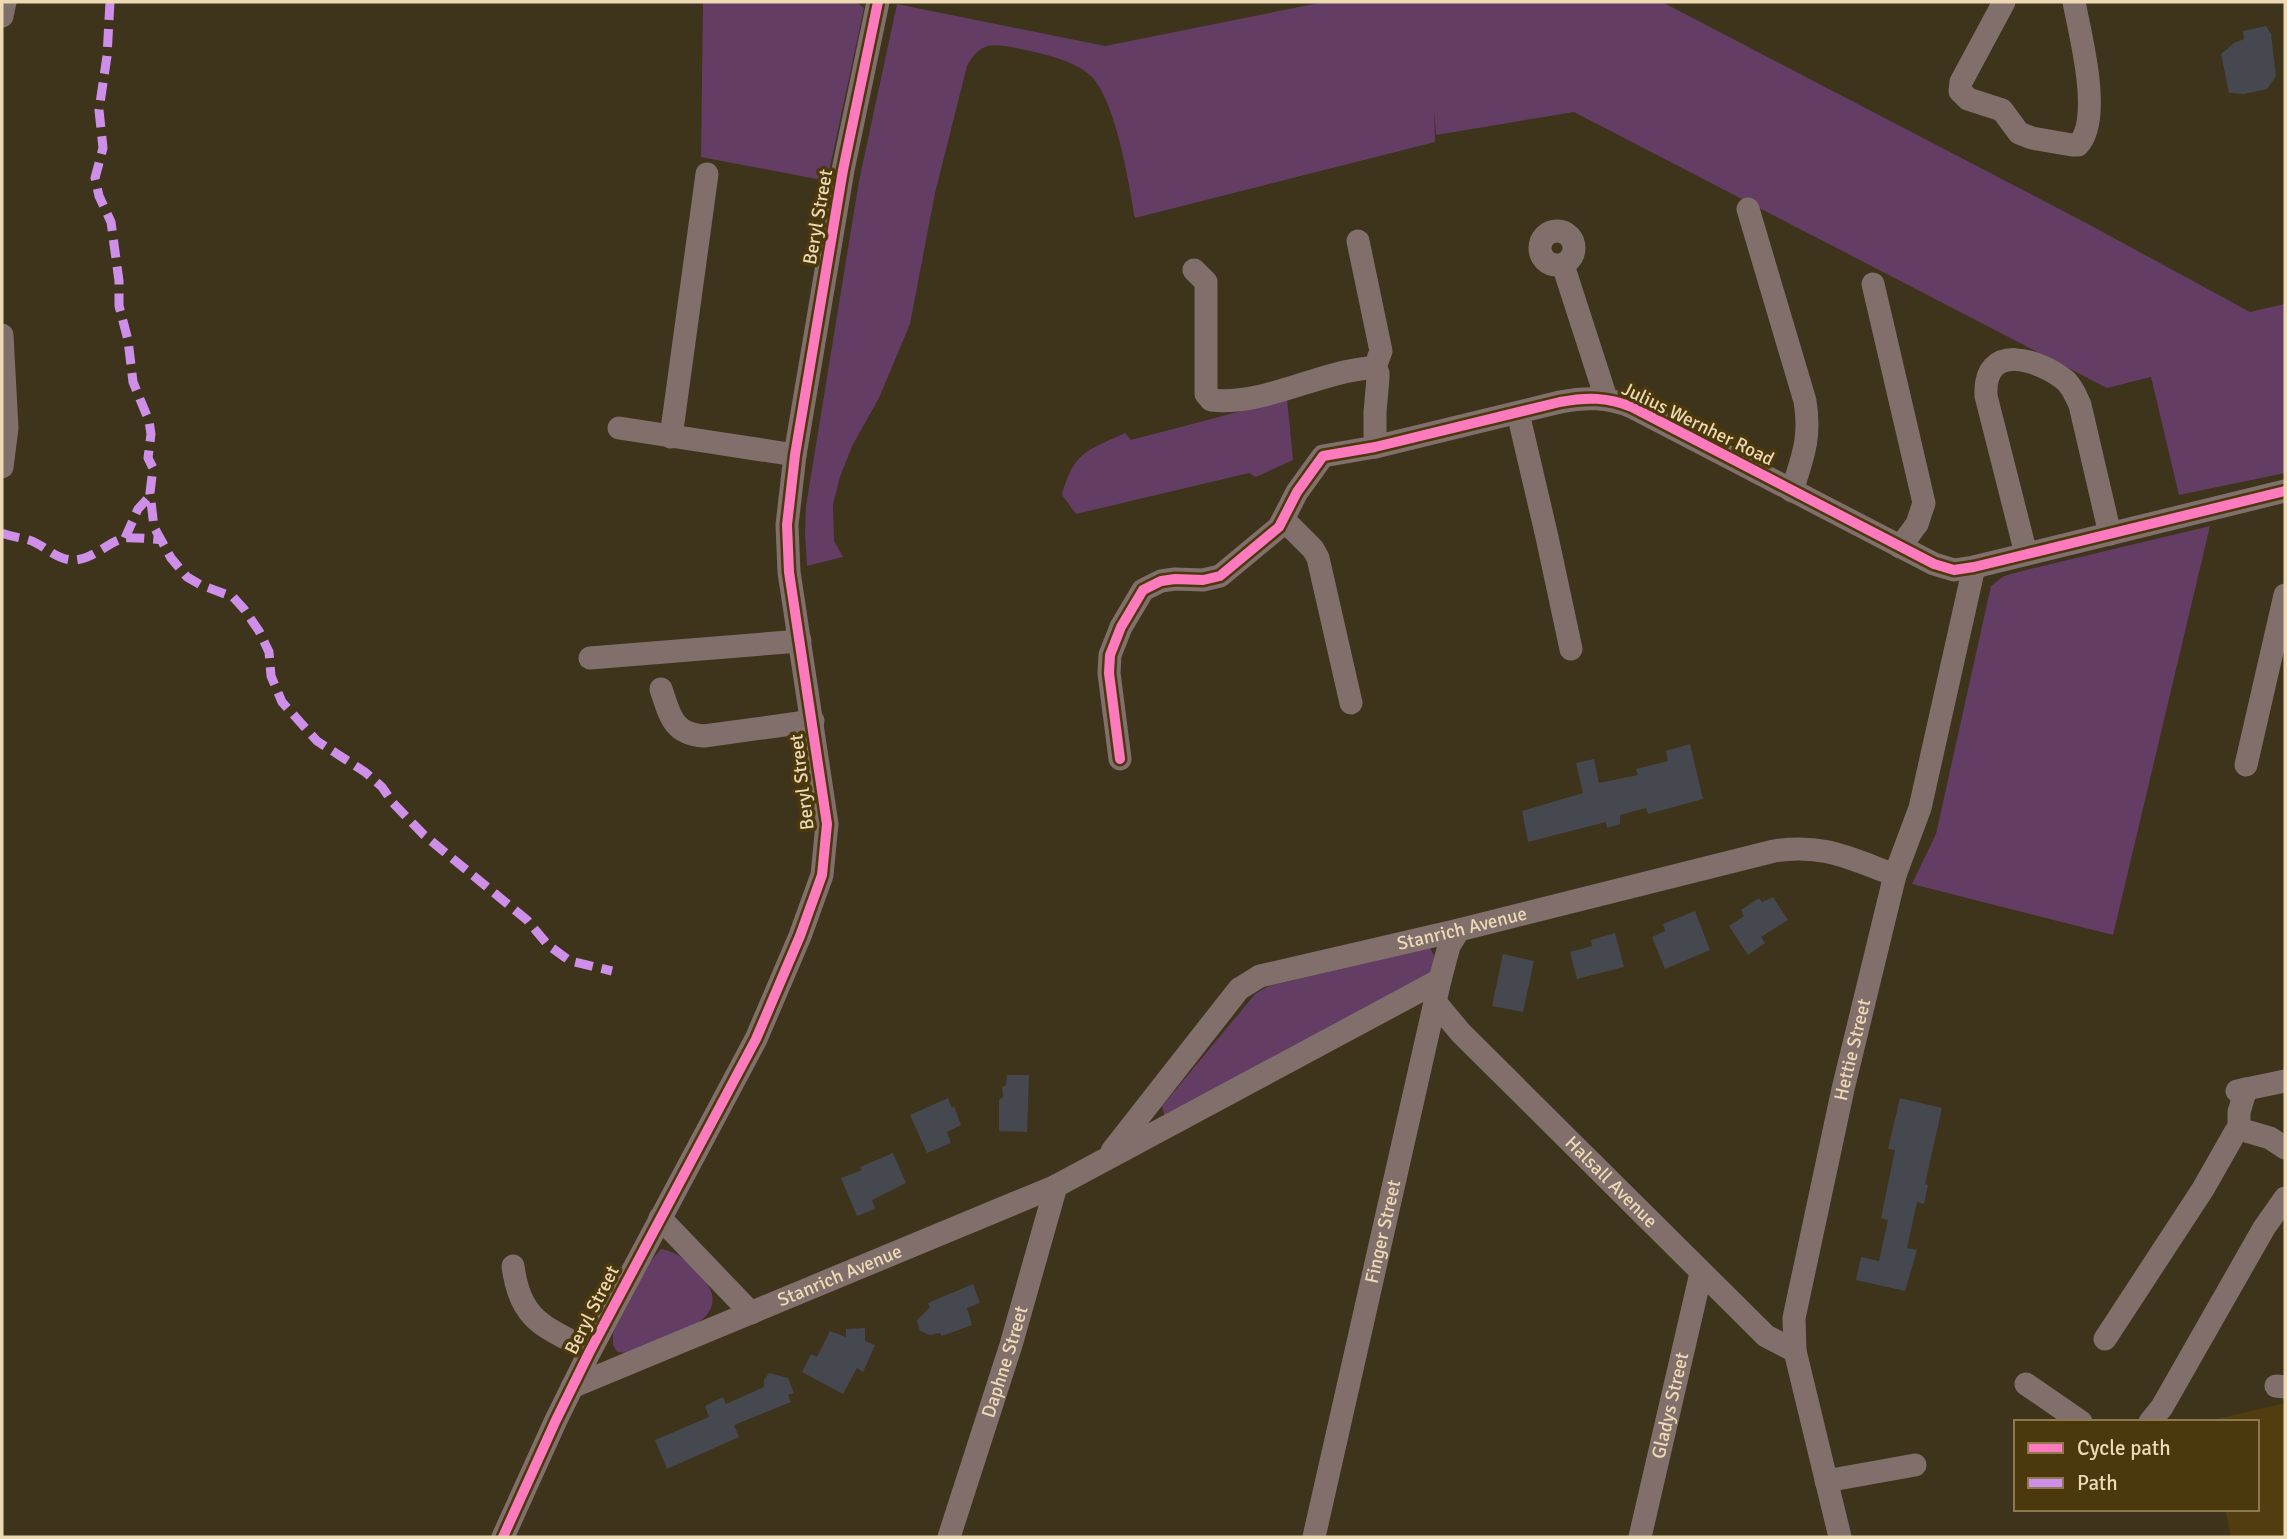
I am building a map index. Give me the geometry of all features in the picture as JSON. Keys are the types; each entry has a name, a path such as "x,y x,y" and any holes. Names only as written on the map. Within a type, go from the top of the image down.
{"street":[{"path":"2,16 5,2"},
{"name":"Beryl Street","path":"504,1536 590,1351 756,1039 819,885 827,824 786,543 795,455 843,170 878,2"},
{"path":"2004,2 1961,82 1960,92 1968,99 2002,110 2019,133 2032,138 2075,145 2084,138 2090,103 2089,81 2074,2"},
{"path":"671,437 707,174"},
{"path":"1748,209 1805,401 1809,425 1806,448 1791,491"},
{"path":"1358,241 1381,351 1374,370 1378,378 1375,447"},
{"path":"1563,265 1606,398"},
{"path":"1194,270 1206,282 1206,394 1211,400 1244,397 1364,368 1374,370"},
{"path":"1873,284 1924,503 1917,524 1900,547"},
{"path":"2,335 7,428 2,467"},
{"path":"2026,554 1986,396 1985,380 1989,369 1994,363 2001,361 2022,361 2041,367 2066,381 2073,390 2080,405 2110,534"},
{"name":"Julius Wernher Road","path":"1120,759 1109,673 1110,655 1121,627 1140,595 1148,586 1161,581 1203,580 1220,576 1270,536 1284,520 1297,492 1323,456 1375,447 1584,397 1606,398 1632,407 1947,569 1974,567 2285,494"},
{"path":"1518,413 1571,649"},
{"path":"619,428 795,455"},
{"path":"1284,520 1313,549 1320,565 1351,703"},
{"name":"Hettie Street","path":"1840,1537 1795,1350 1794,1318 1843,1089 1895,875 1920,808 1974,567"},
{"path":"2246,765 2285,595"},
{"path":"590,658 800,641"},
{"path":"662,690 669,715 683,732 693,735 813,721"},
{"name":"Stanrich Avenue","path":"1106,1159 1246,982 1260,976 1787,849 1805,847 1833,852 1895,875"},
{"name":"Finger Street","path":"1314,1537 1378,1264 1437,991 1449,946 1459,930"},
{"name":"Stanrich Avenue","path":"572,1387 1056,1186 1437,991"},
{"name":"Halsall Avenue","path":"1437,991 1461,1033 1766,1336 1795,1350"},
{"path":"2105,1339 2239,1129 2238,1112 2242,1090 2285,1081"},
{"path":"2239,1129 2270,1138 2285,1148"},
{"name":"Daphne Street","path":"949,1537 1011,1345 1056,1186"},
{"path":"2152,1420 2162,1408 2264,1228 2285,1198"},
{"path":"660,1218 751,1314"},
{"path":"513,1266 516,1290 526,1310 542,1325 590,1351"},
{"name":"Gladys Street","path":"1640,1537 1702,1273"},
{"path":"2026,1384 2078,1420"},
{"path":"1826,1481 1915,1465"}],"shaded area":[{"path":"703,2 856,2 864,8 827,181 701,157"},
{"path":"1324,2 1662,2 2088,224 2250,312 2285,304 2285,473 2179,495 2151,377 2107,388 1574,112 1436,135 1434,109 1435,142 1135,218 1114,123 1108,104 1091,76 1075,65 1055,57 992,45 976,53 967,66 935,193 910,324 879,398 852,446 840,477 833,504 834,541 843,557 807,566 806,506 859,181 897,4 1105,46"},
{"path":"1287,399 1293,460 1256,477 1249,473 1076,514 1062,495 1072,469 1084,454 1125,433 1131,440"},
{"path":"2210,526 2113,935 1912,884 1936,834 1991,586 2004,576"},
{"path":"1430,948 1436,959 1431,972 1416,984 1165,1118 1162,1106 1256,993 1269,986"},
{"path":"661,1249 678,1255 700,1275 711,1291 712,1305 705,1317 692,1327 626,1353 617,1352 613,1345 613,1333 650,1262"},
{"path":"2285,1403 2285,1537 2231,1537 2225,1511 2259,1511 2259,1420 2213,1420"}],"building":[{"path":"2266,26 2271,34 2276,76 2267,89 2244,94 2229,93 2221,54 2234,43 2244,39 2243,31"},
{"path":"1690,744 1703,799 1648,814 1646,808 1620,815 1620,824 1607,828 1606,822 1528,842 1522,811 1583,793 1576,763 1594,759 1599,783 1638,775 1636,769 1668,761 1666,751"},
{"path":"1773,897 1788,920 1761,937 1765,943 1748,955 1729,926 1744,916 1741,910 1759,898 1762,902"},
{"path":"1695,911 1710,950 1665,969 1652,937 1665,931 1663,924"},
{"path":"1615,933 1624,967 1577,979 1570,952 1592,946 1591,940"},
{"path":"1503,954 1534,961 1523,1012 1492,1006"},
{"path":"1007,1075 1029,1075 1027,1132 999,1131 999,1100 1003,1097 1002,1087 1006,1085"},
{"path":"948,1098 961,1125 947,1132 951,1143 927,1153 910,1115"},
{"path":"1900,1098 1942,1108 1925,1184 1928,1185 1924,1204 1917,1202 1907,1248 1917,1250 1905,1291 1856,1280 1861,1257 1879,1261 1888,1220 1881,1218 1895,1150 1888,1149"},
{"path":"893,1153 906,1183 872,1200 875,1209 857,1216 841,1178"},
{"path":"973,1284 980,1303 967,1308 972,1325 942,1336 940,1333 930,1335 920,1331 917,1320 930,1307 928,1303"},
{"path":"865,1328 865,1341 875,1345 863,1372 857,1368 843,1394 802,1372 811,1354 817,1357 830,1331 846,1337 846,1329"},
{"path":"769,1373 788,1378 794,1393 788,1395 791,1402 734,1425 739,1437 667,1469 655,1440 709,1417 705,1406 723,1397 726,1404 764,1387 764,1380"}],"marked path":[{"path":"110,2 107,56 99,110 103,148 95,178 99,196 111,222 119,281 119,306 128,340 133,382 149,421 151,434 148,458 153,468 150,493 154,527 171,558 187,577 233,597 244,609 269,652 271,676 282,702 317,741 365,772 382,787 393,803 424,835 527,920 548,945 570,961 612,971"},
{"path":"125,538 138,509 150,496"},
{"path":"2,533 35,542 61,558 74,560 87,557 124,538 162,540"}],"cycle path":[{"path":"503,1537 590,1351 756,1039 800,936 822,875 827,824 789,572 787,525 795,455 843,170 878,2"},
{"path":"1120,759 1109,673 1110,655 1121,627 1143,590 1161,581 1203,580 1220,576 1279,527 1297,492 1323,456 1375,447 1560,402 1605,400 1632,407 1934,564 1954,570 2285,491"}]}
